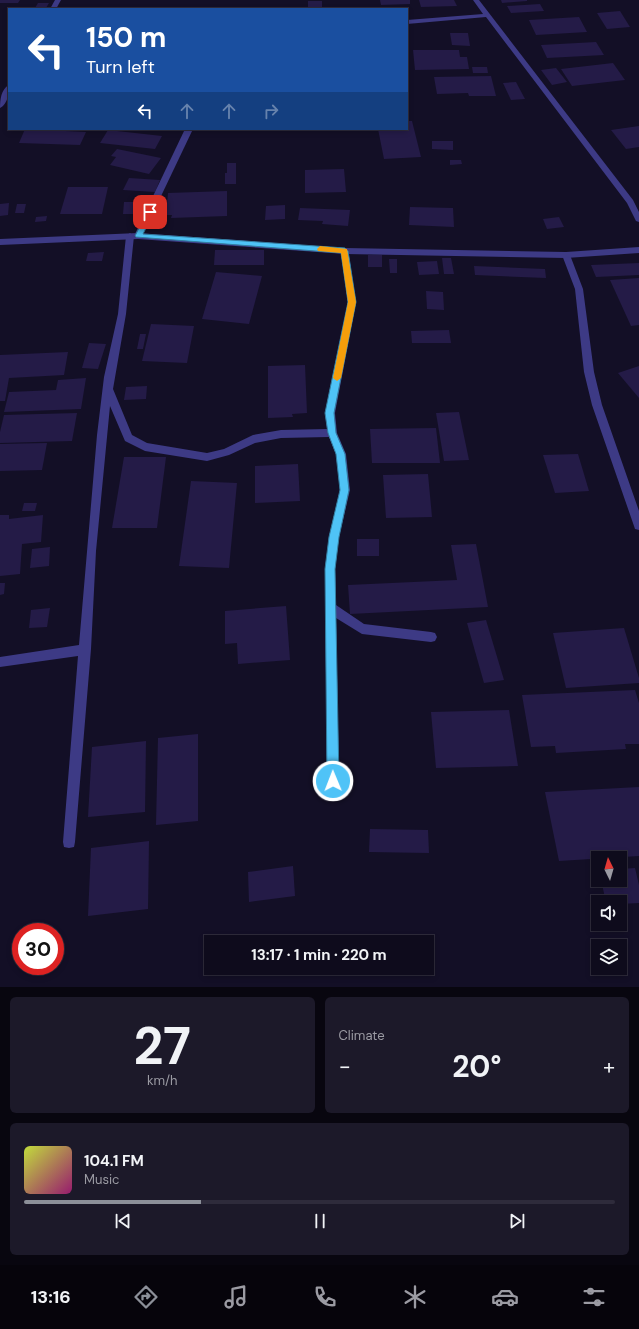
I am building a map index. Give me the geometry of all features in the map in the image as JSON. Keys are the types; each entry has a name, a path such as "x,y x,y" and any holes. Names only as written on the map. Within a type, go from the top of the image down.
{"street":[{"path":"476,0 630,202 639,219"},
{"path":"408,22 488,15"},
{"path":"0,106 5,90"},
{"path":"69,842 99,455 109,377 122,314 134,236 188,130"},
{"path":"0,242 134,236 345,251 566,255 639,250"},
{"path":"333,781 330,569 334,537 345,490 341,454 332,433 330,413 352,302 345,251"},
{"path":"566,255 579,289 589,372 597,405 639,526"},
{"path":"109,377 108,389 128,438 145,447 207,457 226,452 253,439 281,434 332,433"},
{"path":"331,608 362,629 431,637"},
{"path":"0,662 85,649"}],"building":[{"path":"0,0 20,0 18,3 0,3"},
{"path":"380,0 410,0 410,4 381,5"},
{"path":"419,0 454,0 457,6 421,7"},
{"path":"501,0 527,0 527,1 502,3"},
{"path":"308,1 322,1 322,7 308,7"},
{"path":"38,3 49,3 46,8 35,8"},
{"path":"540,4 544,11 511,13 507,6"},
{"path":"620,11 630,27 607,29 597,13"},
{"path":"579,17 587,32 536,35 529,20"},
{"path":"450,33 468,33 470,46 452,45"},
{"path":"596,42 604,55 547,58 541,45"},
{"path":"413,50 459,50 460,57 467,57 469,69 415,70"},
{"path":"613,63 625,80 572,86 561,69"},
{"path":"472,67 487,67 488,73 473,73"},
{"path":"556,68 567,82 552,85 541,70"},
{"path":"491,76 496,96 469,96 468,93 437,94 434,77"},
{"path":"516,82 525,99 511,100 503,83"},
{"path":"408,121 412,121 421,157 384,159 378,130 408,130"},
{"path":"639,126 639,147 626,149 611,130"},
{"path":"25,130 86,132 80,145 19,143"},
{"path":"108,130 162,136 155,149 100,143"},
{"path":"432,141 453,141 453,150 432,149"},
{"path":"117,149 161,158 149,174 110,165 116,157 111,156"},
{"path":"450,160 461,160 462,164 450,165"},
{"path":"227,163 236,163 236,184 225,184"},
{"path":"344,169 346,192 305,193 305,170"},
{"path":"129,178 160,180 155,192 123,190"},
{"path":"68,187 108,187 102,214 60,214"},
{"path":"227,191 227,216 171,218 172,215 166,215 168,193"},
{"path":"124,202 135,202 134,214 123,214"},
{"path":"9,203 8,215 0,216 0,204"},
{"path":"17,204 26,204 24,213 15,213"},
{"path":"285,205 285,219 265,220 266,206"},
{"path":"410,207 453,208 454,227 409,225"},
{"path":"300,208 350,210 348,226 322,224 323,221 298,220"},
{"path":"47,216 46,221 35,222 36,217"},
{"path":"559,217 564,227 547,229 543,219"},
{"path":"215,250 264,250 264,265 214,265"},
{"path":"104,252 102,261 86,261 88,253"},
{"path":"368,255 382,255 382,267 368,267"},
{"path":"442,258 451,258 454,274 444,274"},
{"path":"389,259 397,259 397,273 390,273"},
{"path":"437,261 439,274 419,275 417,262"},
{"path":"639,263 639,275 596,277 591,265"},
{"path":"474,266 545,269 546,278 475,275"},
{"path":"216,272 262,276 249,324 202,319"},
{"path":"639,278 639,325 631,326 610,280"},
{"path":"426,291 443,292 444,310 427,309"},
{"path":"151,324 194,326 187,363 142,361"},
{"path":"449,330 451,343 412,343 411,331"},
{"path":"140,334 146,334 143,349 137,349"},
{"path":"89,343 106,344 98,369 82,368"},
{"path":"68,352 64,375 9,378 5,401 0,401 0,355"},
{"path":"305,365 307,413 292,414 293,417 268,418 268,366"},
{"path":"639,366 639,398 618,373"},
{"path":"86,378 81,409 4,412 9,392 56,390 58,380"},
{"path":"147,386 146,399 124,400 126,387"},
{"path":"459,412 469,460 444,461 436,413"},
{"path":"77,413 72,441 0,443 0,432 4,415"},
{"path":"436,428 440,463 372,463 370,429"},
{"path":"47,443 42,470 0,471 0,444"},
{"path":"578,454 589,491 555,493 543,455"},
{"path":"124,457 166,457 157,528 112,528"},
{"path":"298,464 300,501 255,503 255,466"},
{"path":"428,474 432,517 386,518 383,475"},
{"path":"191,481 237,483 229,568 179,566"},
{"path":"24,503 37,503 35,511 22,511"},
{"path":"0,515 9,515 9,519 43,515 41,542 22,544 20,574 0,576"},
{"path":"357,539 379,539 379,556 357,556"},
{"path":"476,544 488,607 350,614 348,585 457,580 451,545"},
{"path":"50,547 49,566 30,568 32,549"},
{"path":"0,583 5,583 4,594 0,595"},
{"path":"286,606 290,660 238,664 237,643 225,644 225,611"},
{"path":"50,608 47,627 29,628 31,610"},
{"path":"486,620 504,680 484,683 467,623"},
{"path":"624,628 639,678 639,683 566,688 553,633"},
{"path":"635,690 639,703 639,744 625,744 626,749 556,753 555,746 531,747 522,695"},
{"path":"509,710 518,766 436,768 431,712"},
{"path":"198,734 198,821 156,825 158,738"},
{"path":"146,741 145,812 88,817 92,747"},
{"path":"639,787 639,856 627,857 627,851 591,851 591,859 559,861 545,792"},
{"path":"370,829 428,830 429,853 369,852"},
{"path":"149,841 148,909 88,916 91,848"},
{"path":"293,866 295,896 249,902 248,872"},
{"path":"635,868 639,885 639,903 627,904 627,895 604,895 603,887 627,887 627,869"}],"slow traffic":[{"path":"320,249 345,251 352,302 337,378"}],"route":[{"path":"150,212 138,236 345,251 352,302 330,413 332,433 341,454 345,490 334,537 330,569 333,781"}]}
